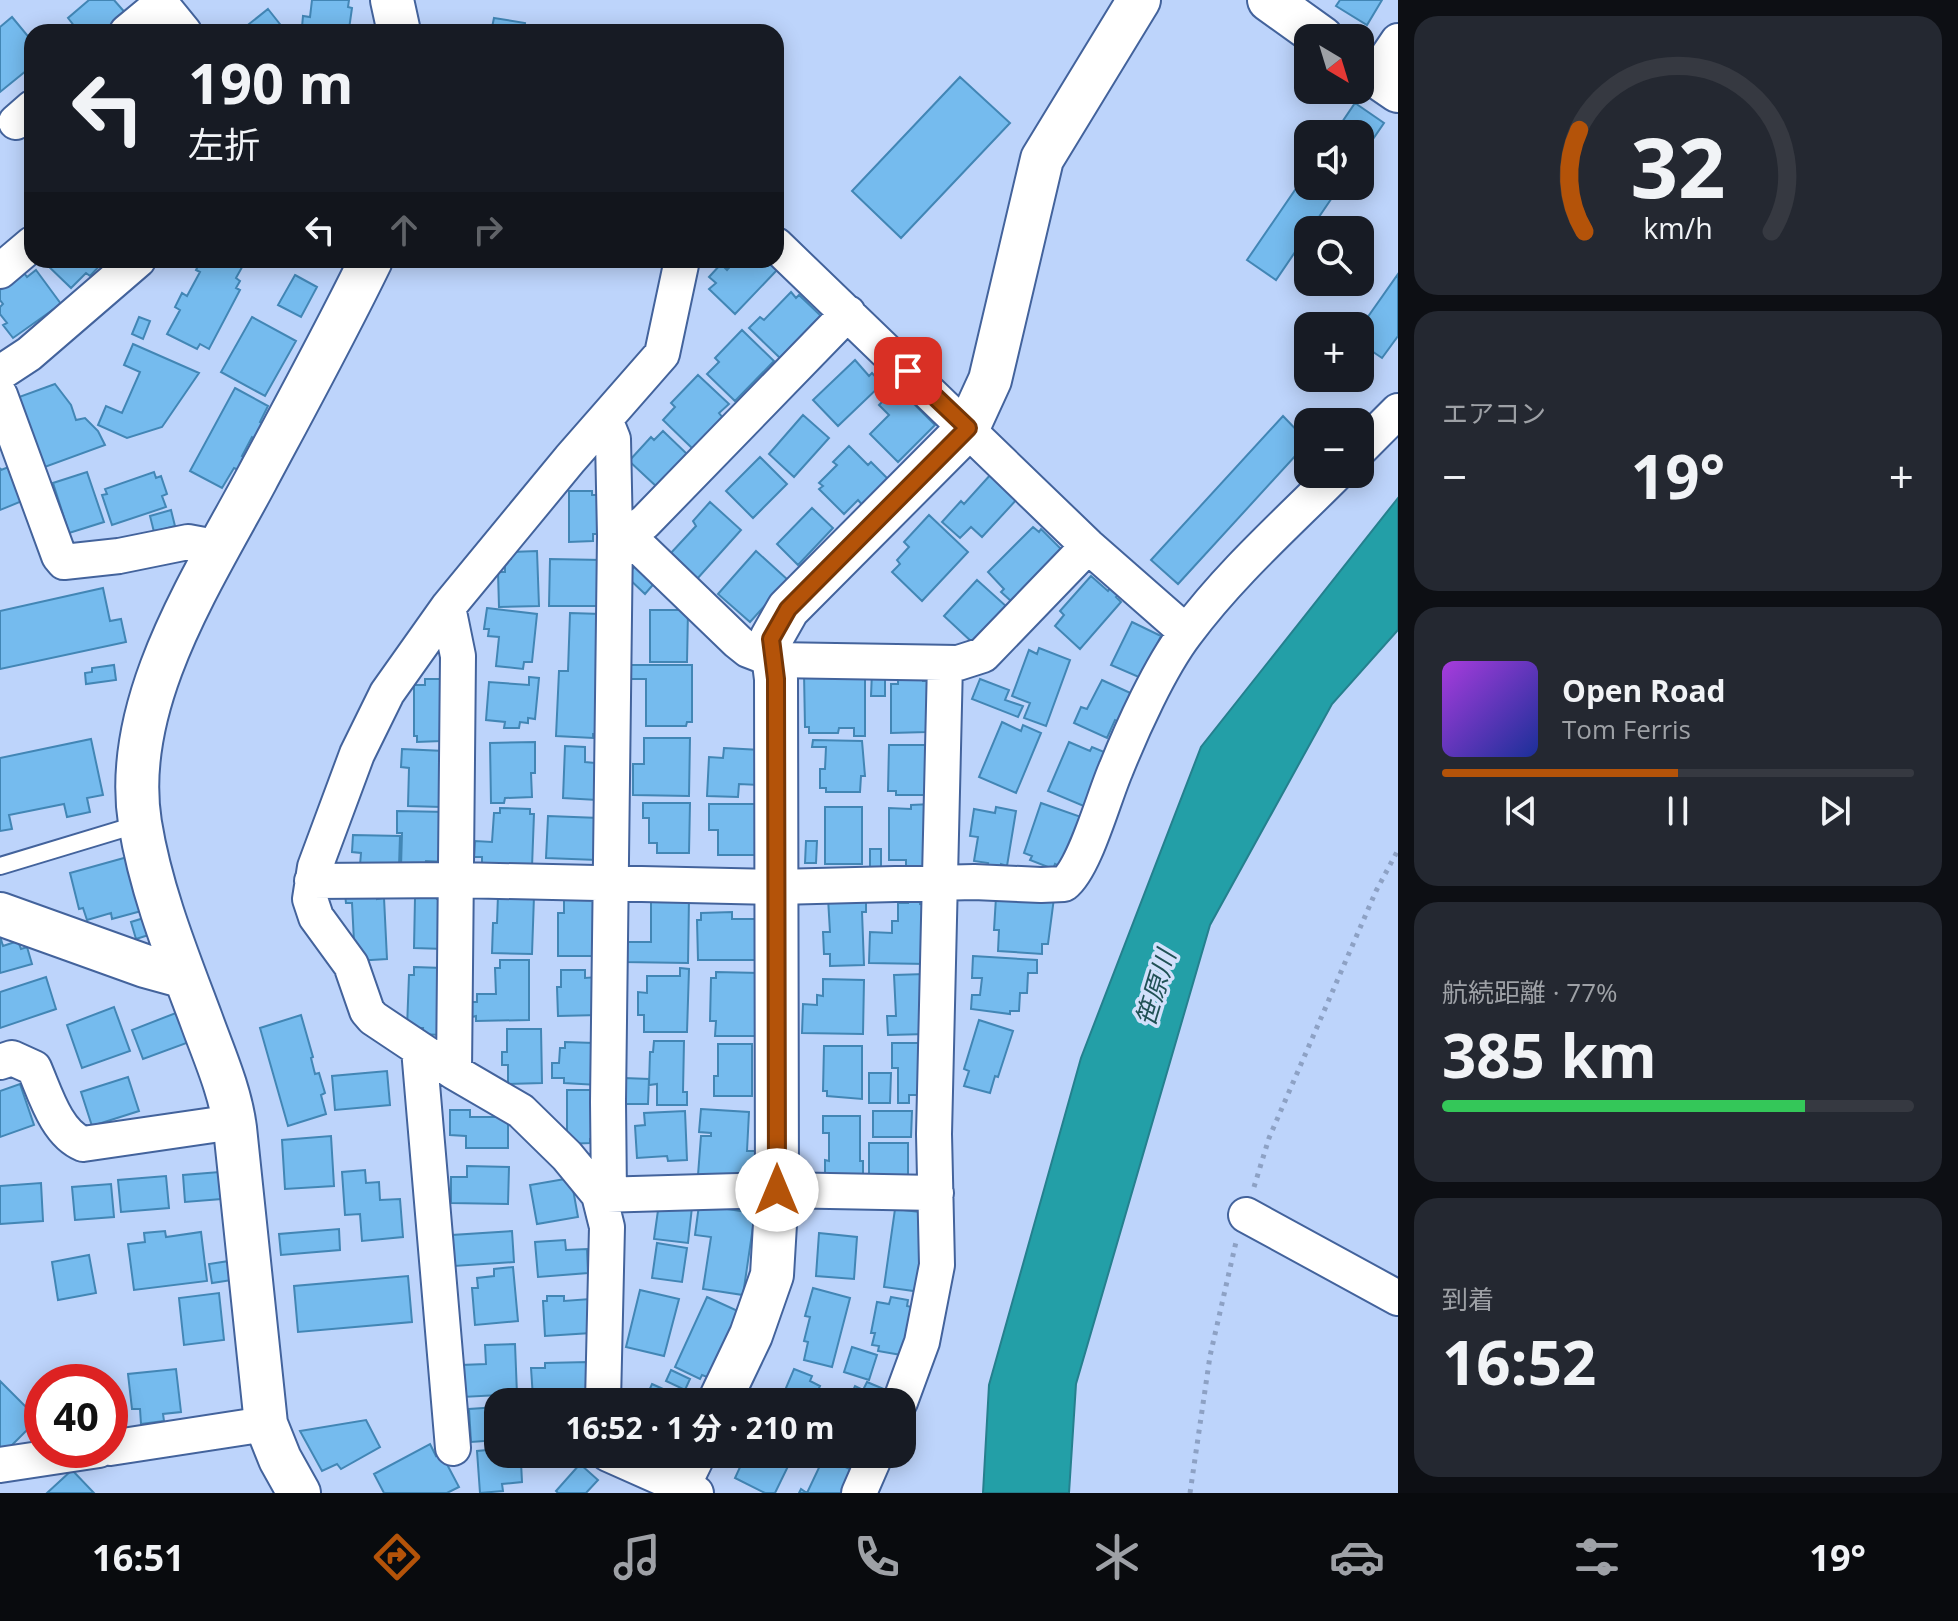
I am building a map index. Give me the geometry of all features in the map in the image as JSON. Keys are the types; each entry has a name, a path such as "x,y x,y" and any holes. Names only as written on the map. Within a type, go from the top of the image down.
{"street":[{"path":"392,0 397,24"},
{"path":"726,1388 751,1335 772,1275 777,1190 777,887 774,660 771,639 788,609 968,428 990,380 1042,159 1139,0"},
{"path":"1269,0 1302,24"},
{"path":"136,24 159,2 177,24"},
{"path":"1378,77 1398,41"},
{"path":"0,271 24,251"},
{"path":"784,253 1088,546 1186,632"},
{"path":"0,373 29,354 129,268"},
{"path":"299,1493 280,1459 266,1424 234,1122 228,1091 158,900 140,824 138,762 148,709 182,622 367,268"},
{"path":"680,268 662,354 448,607 387,693 357,754 315,867 310,899 316,917 351,965 367,1011 377,1022 521,1111 604,1195 777,1190 936,1193"},
{"path":"620,535 645,522 848,313"},
{"path":"0,395 59,556 64,562 119,556 188,542 220,548"},
{"path":"1374,435 1398,411"},
{"path":"603,1388 610,883 620,535 613,439 605,419"},
{"path":"312,881 457,880 777,887 974,882 1041,885 1068,881 1078,868 1117,764 1186,632 1257,550 1321,488"},
{"path":"620,535 738,642 748,650 774,660 965,663 983,655 1088,546"},
{"path":"448,607 458,656 454,1072"},
{"path":"905,1388 922,1342 935,1279 934,1134 945,663"},
{"path":"0,914 145,966 185,977"},
{"path":"419,1049 453,1448"},
{"path":"0,1062 12,1058 34,1068 60,1124 74,1140 83,1144 234,1122"},
{"path":"1246,1215 1398,1298"},
{"path":"128,1445 266,1424"},
{"path":"0,1465 24,1461"},
{"path":"648,1468 686,1481"},
{"path":"859,1493 870,1468"}],"lane":[{"path":"0,866 140,824"}],"path":[{"path":"1190,1493 1210,1356 1234,1247 1269,1138 1376,891 1398,850"}],"water":[{"name":"笹原川","path":"1398,498 1398,630 1332,704 1210,925 1076,1384 1069,1493 983,1493 989,1385 1081,1058 1201,747"}],"building":[{"path":"89,0 114,0 128,16 118,24 73,24 68,18"},
{"path":"312,0 349,0 348,7 352,8 350,24 302,24 303,16 310,17"},
{"path":"1340,0 1382,0 1368,24 1336,6"},
{"path":"268,9 280,24 249,24"},
{"path":"12,17 24,31 24,72 0,92 0,27"},
{"path":"494,18 525,23 525,24 493,24"},
{"path":"960,77 1010,123 901,238 852,191"},
{"path":"1356,104 1384,123 1374,138 1374,120 1343,120"},
{"path":"1294,191 1294,200 1330,200 1320,216 1294,216 1294,254 1276,280 1247,260"},
{"path":"50,268 97,268 90,276 86,273 71,288"},
{"path":"242,268 236,278 240,281 236,288 240,290 209,349 200,344 197,349 167,334 180,310 175,307 182,293 187,296 200,272 196,270"},
{"path":"717,268 777,270 735,314 709,289 716,283 709,277"},
{"path":"36,270 61,304 13,338 3,325 7,323 0,314 3,304 0,290 24,273 27,277"},
{"path":"1398,274 1398,336 1382,358 1374,353 1374,312 1371,312"},
{"path":"295,275 317,287 301,317 278,305"},
{"path":"791,292 796,298 799,295 821,316 780,358 749,328 760,317 764,320"},
{"path":"139,317 150,321 143,339 132,334"},
{"path":"252,317 296,341 265,396 221,372"},
{"path":"742,330 774,361 735,401 707,374 719,362 715,358"},
{"path":"133,344 199,373 162,427 127,438 98,425 106,406 122,413 140,372 124,365"},
{"path":"855,360 869,376 872,373 882,384 838,426 813,400"},
{"path":"698,375 729,404 719,413 723,418 693,449 663,420 675,407 671,403"},
{"path":"55,384 71,405 76,420 85,418 98,431 105,445 42,468 19,397"},
{"path":"897,387 935,425 898,462 870,434 889,415 879,405"},
{"path":"235,388 268,406 260,422 266,425 258,440 252,437 242,456 248,459 241,471 234,468 222,488 190,471"},
{"path":"803,415 829,438 794,477 769,454"},
{"path":"1283,416 1294,427 1294,457 1178,584 1151,560"},
{"path":"663,431 687,454 657,487 629,461 651,437 654,440"},
{"path":"849,446 890,481 864,507 858,500 844,514 819,489 823,486 819,483 837,465 833,462"},
{"path":"760,457 787,484 753,518 726,491"},
{"path":"14,465 27,499 0,510 0,468"},
{"path":"87,472 104,522 69,533 53,483"},
{"path":"154,472 156,478 161,476 167,494 162,496 166,507 112,525 102,495 107,494 105,489"},
{"path":"992,473 1019,497 982,537 971,527 960,538 942,522 961,501 964,504"},
{"path":"569,491 592,491 592,495 603,495 603,534 593,534 593,541 569,542"},
{"path":"710,502 741,530 697,579 670,554 696,526 693,521"},
{"path":"812,508 833,528 798,565 777,544"},
{"path":"171,510 175,526 154,532 150,516"},
{"path":"929,515 968,552 922,601 892,572 900,564 897,560 909,547 904,542"},
{"path":"1033,527 1039,532 1041,529 1064,552 1019,599 1016,596 1011,601 988,572"},
{"path":"537,551 539,606 499,607 498,572 505,572 505,560 511,559 511,552"},
{"path":"756,551 788,580 750,622 718,594"},
{"path":"550,559 602,560 601,606 549,606"},
{"path":"638,563 657,580 645,594 626,576"},
{"path":"1091,576 1108,591 1111,587 1119,594 1116,597 1121,602 1080,649 1055,626 1064,615 1060,611"},
{"path":"977,580 1007,607 973,643 944,616"},
{"path":"103,588 110,621 121,619 126,642 0,669 0,611"},
{"path":"487,608 537,614 532,662 524,662 523,669 496,666 499,637 488,636 489,629 484,629"},
{"path":"650,610 688,610 687,662 650,662"},
{"path":"570,613 601,614 599,734 593,734 593,738 556,736 559,671 568,671"},
{"path":"1132,622 1161,636 1141,678 1111,665"},
{"path":"1039,648 1070,660 1046,726 1024,718 1030,703 1012,696 1029,650 1037,654"},
{"path":"114,665 116,680 86,684 85,673 92,672 92,668"},
{"path":"627,665 692,665 692,722 687,722 686,726 646,726 646,679 626,679"},
{"path":"898,671 923,671 923,681 927,681 927,732 891,733 891,684 898,684"},
{"path":"872,672 885,672 885,696 871,696"},
{"path":"804,673 865,673 865,736 854,736 854,728 839,728 838,733 809,733 809,727 805,727"},
{"path":"529,677 539,678 535,719 528,718 528,723 520,722 519,728 504,728 505,722 486,720 489,682 529,685"},
{"path":"425,679 445,679 441,741 417,742 417,736 414,736 414,685 425,685"},
{"path":"980,679 1009,690 1005,700 1023,706 1018,717 972,699"},
{"path":"1102,680 1137,696 1124,724 1115,720 1107,738 1074,723 1081,707 1087,709"},
{"path":"1002,722 1021,731 1023,725 1041,733 1016,793 979,777"},
{"path":"644,738 690,738 689,796 633,795 633,764 644,764"},
{"path":"91,739 103,795 87,798 90,812 67,817 64,804 9,815 12,829 0,831 0,758"},
{"path":"813,740 862,741 865,776 861,776 860,792 826,792 826,788 820,788 820,769 825,769 826,747 812,747"},
{"path":"535,742 532,797 505,798 504,803 491,803 490,743"},
{"path":"596,742 597,800 563,798 565,746 585,747 585,762 595,763"},
{"path":"1069,742 1090,751 1092,747 1109,754 1086,807 1048,791"},
{"path":"889,745 930,745 930,795 896,795 896,791 888,791"},
{"path":"724,748 761,750 759,785 739,784 738,797 707,796 709,757 723,758"},
{"path":"402,749 444,751 441,807 408,806 409,768 401,767"},
{"path":"643,803 690,803 689,853 657,853 657,843 649,843 649,818 643,818"},
{"path":"1041,803 1084,818 1063,868 1055,864 1053,869 1030,860 1032,856 1024,853"},
{"path":"709,804 758,804 759,855 718,855 718,830 709,830"},
{"path":"932,804 925,868 906,867 906,860 889,860 889,808 911,809 911,805"},
{"path":"825,807 862,807 862,864 825,864"},
{"path":"996,807 1016,811 1007,866 1001,864 1000,871 987,869 988,863 974,861 978,837 970,836 974,809 995,813"},
{"path":"500,808 530,809 530,814 534,814 532,867 482,865 482,857 474,857 475,841 492,842 494,813 500,813"},
{"path":"397,811 447,812 446,862 426,861 425,868 401,867 402,833 397,833"},
{"path":"548,816 599,818 597,860 546,858"},
{"path":"353,835 400,836 399,866 360,865 361,853 352,852"},
{"path":"806,841 817,841 816,863 805,863"},
{"path":"870,849 881,849 881,868 870,869"},
{"path":"131,856 145,910 112,919 111,913 87,920 83,908 79,909 70,873"},
{"path":"377,892 377,899 384,898 387,959 355,961 352,903 346,903 345,894"},
{"path":"425,892 438,892 437,899 445,899 444,949 414,948 415,898 425,898"},
{"path":"498,895 534,896 532,954 492,953"},
{"path":"564,895 600,900 600,956 558,956 558,913 564,913"},
{"path":"866,896 866,912 862,912 864,965 830,966 830,954 824,954 823,932 830,932 828,898"},
{"path":"908,896 920,896 920,904 928,905 927,964 869,963 870,932 892,933 892,921 898,921 898,903 908,903"},
{"path":"996,897 1054,898 1048,944 1042,944 1042,954 998,951 999,930 994,930"},
{"path":"651,898 689,898 688,963 623,962 623,942 651,942"},
{"path":"732,912 732,919 759,919 759,960 698,960 697,920 701,920 701,913"},
{"path":"150,916 155,933 136,939 131,922"},
{"path":"0,936 3,946 18,941 21,949 27,947 32,964 0,973"},
{"path":"973,956 1037,960 1037,973 1028,973 1027,993 1020,993 1019,1011 1010,1011 1010,1014 971,1009 972,995 980,995 982,978 972,978"},
{"path":"500,960 529,960 529,1020 476,1021 476,1016 472,1017 472,1002 477,1002 477,994 496,994 495,968 500,968"},
{"path":"414,967 442,968 440,1035 422,1034 423,1028 407,1028 409,975 414,975"},
{"path":"680,968 689,969 687,1032 644,1032 644,1015 638,1015 638,992 647,993 647,976 680,976"},
{"path":"561,970 585,970 585,978 598,977 599,1015 558,1016 557,987 561,987"},
{"path":"716,972 759,973 757,1036 715,1036 716,1021 710,1021 711,978 716,978"},
{"path":"925,974 927,1034 888,1035 887,1016 896,1016 894,975"},
{"path":"46,977 56,1009 0,1028 0,992"},
{"path":"823,979 864,980 863,1034 802,1033 803,1004 817,1005 817,995 823,996"},
{"path":"114,1007 130,1051 82,1068 67,1025"},
{"path":"181,1011 192,1041 143,1059 132,1030"},
{"path":"301,1015 315,1074 319,1073 325,1093 321,1095 326,1114 288,1126 260,1028"},
{"path":"979,1020 1013,1031 990,1093 964,1086 969,1071 964,1069"},
{"path":"507,1029 541,1029 542,1083 508,1084 508,1065 502,1065 502,1052 507,1052"},
{"path":"654,1041 684,1041 683,1092 687,1092 687,1105 657,1105 657,1084 649,1085 650,1052 653,1052"},
{"path":"565,1042 594,1043 598,1085 564,1083 564,1078 552,1078 552,1063 559,1063 560,1048 565,1048"},
{"path":"892,1043 926,1043 925,1095 909,1095 909,1103 898,1103 898,1068 892,1068"},
{"path":"718,1044 752,1044 752,1096 714,1096 714,1076 718,1076"},
{"path":"824,1046 862,1046 862,1099 827,1096 827,1091 823,1091"},
{"path":"387,1071 390,1105 335,1110 332,1076"},
{"path":"869,1073 891,1073 890,1103 869,1103"},
{"path":"128,1077 139,1111 92,1126 81,1092"},
{"path":"624,1078 649,1079 648,1104 623,1104"},
{"path":"20,1084 34,1125 0,1137 0,1091"},
{"path":"567,1090 598,1090 599,1139 590,1139 590,1143 567,1144"},
{"path":"701,1109 749,1112 747,1151 756,1151 754,1178 698,1175 701,1136 711,1136 711,1133 699,1132"},
{"path":"450,1110 470,1110 470,1117 508,1117 508,1148 466,1148 466,1136 450,1135"},
{"path":"685,1111 687,1160 668,1161 667,1156 637,1158 635,1126 645,1125 644,1113"},
{"path":"873,1111 912,1111 911,1137 873,1137"},
{"path":"823,1116 860,1116 863,1175 825,1175 825,1160 829,1161 829,1133 823,1133"},
{"path":"331,1136 334,1186 285,1189 282,1140"},
{"path":"869,1143 908,1143 908,1177 869,1177"},
{"path":"467,1166 509,1167 508,1204 451,1203 451,1177 467,1177"},
{"path":"365,1170 366,1183 379,1182 380,1200 400,1199 403,1237 362,1241 360,1214 345,1215 342,1172"},
{"path":"232,1171 234,1198 185,1202 183,1175"},
{"path":"166,1176 169,1208 121,1212 118,1180"},
{"path":"571,1178 578,1217 537,1224 530,1185"},
{"path":"41,1183 43,1221 0,1224 0,1186"},
{"path":"111,1184 114,1217 75,1220 72,1187"},
{"path":"659,1203 692,1207 688,1243 654,1239"},
{"path":"699,1205 755,1213 743,1295 703,1289 711,1237 695,1235"},
{"path":"895,1209 928,1213 921,1292 884,1287"},
{"path":"339,1229 340,1250 281,1255 279,1234"},
{"path":"165,1231 166,1237 201,1232 207,1281 134,1290 128,1244 145,1242 144,1233"},
{"path":"512,1231 514,1262 454,1266 452,1235"},
{"path":"819,1233 857,1237 854,1279 816,1276"},
{"path":"565,1240 566,1250 587,1249 588,1273 538,1277 535,1242"},
{"path":"657,1243 687,1248 682,1282 652,1278"},
{"path":"89,1255 96,1293 58,1300 52,1262"},
{"path":"229,1261 232,1280 212,1283 209,1264"},
{"path":"513,1267 518,1321 475,1325 472,1288 478,1288 477,1278 494,1276 494,1269"},
{"path":"408,1276 412,1322 298,1332 294,1286"},
{"path":"813,1288 850,1298 832,1367 804,1360 808,1342 804,1341 810,1317 805,1316"},
{"path":"640,1290 679,1299 664,1356 626,1347"},
{"path":"219,1293 224,1340 184,1345 179,1298"},
{"path":"547,1296 564,1296 564,1301 590,1299 591,1333 545,1336 543,1301 547,1301"},
{"path":"707,1297 740,1312 710,1378 702,1375 700,1379 675,1367"},
{"path":"891,1297 908,1300 907,1306 916,1308 907,1356 878,1351 879,1346 872,1345 877,1302 889,1304"},
{"path":"515,1344 517,1388 484,1388 484,1396 462,1397 461,1365 486,1364 485,1345"},
{"path":"852,1347 877,1355 869,1380 844,1372"},
{"path":"588,1362 589,1388 532,1388 531,1368 545,1368 545,1363"},
{"path":"176,1369 181,1412 163,1414 164,1421 141,1424 140,1409 132,1409 128,1374"},
{"path":"794,1369 812,1376 810,1381 820,1386 819,1388 786,1388"},
{"path":"671,1370 690,1379 686,1388 666,1381"},
{"path":"0,1381 24,1405 24,1433 2,1455"},
{"path":"867,1382 881,1388 864,1388"},
{"path":"484,1408 484,1441 471,1442 469,1409"},
{"path":"366,1420 380,1447 341,1469 337,1464 322,1471 300,1431"},
{"path":"430,1444 436,1456 441,1453 459,1487 447,1493 384,1493 374,1474"},
{"path":"484,1450 484,1468 521,1468 522,1482 502,1484 503,1491 480,1493 477,1451"},
{"path":"576,1468 584,1468 598,1480 586,1493 556,1491"},
{"path":"740,1468 787,1468 775,1493 765,1493 735,1478"},
{"path":"819,1468 848,1468 854,1471 843,1493 807,1493"},
{"path":"72,1470 94,1493 47,1493"}],"route":[{"path":"777,1190 776,679 771,639 788,609 968,428 908,371"}]}
